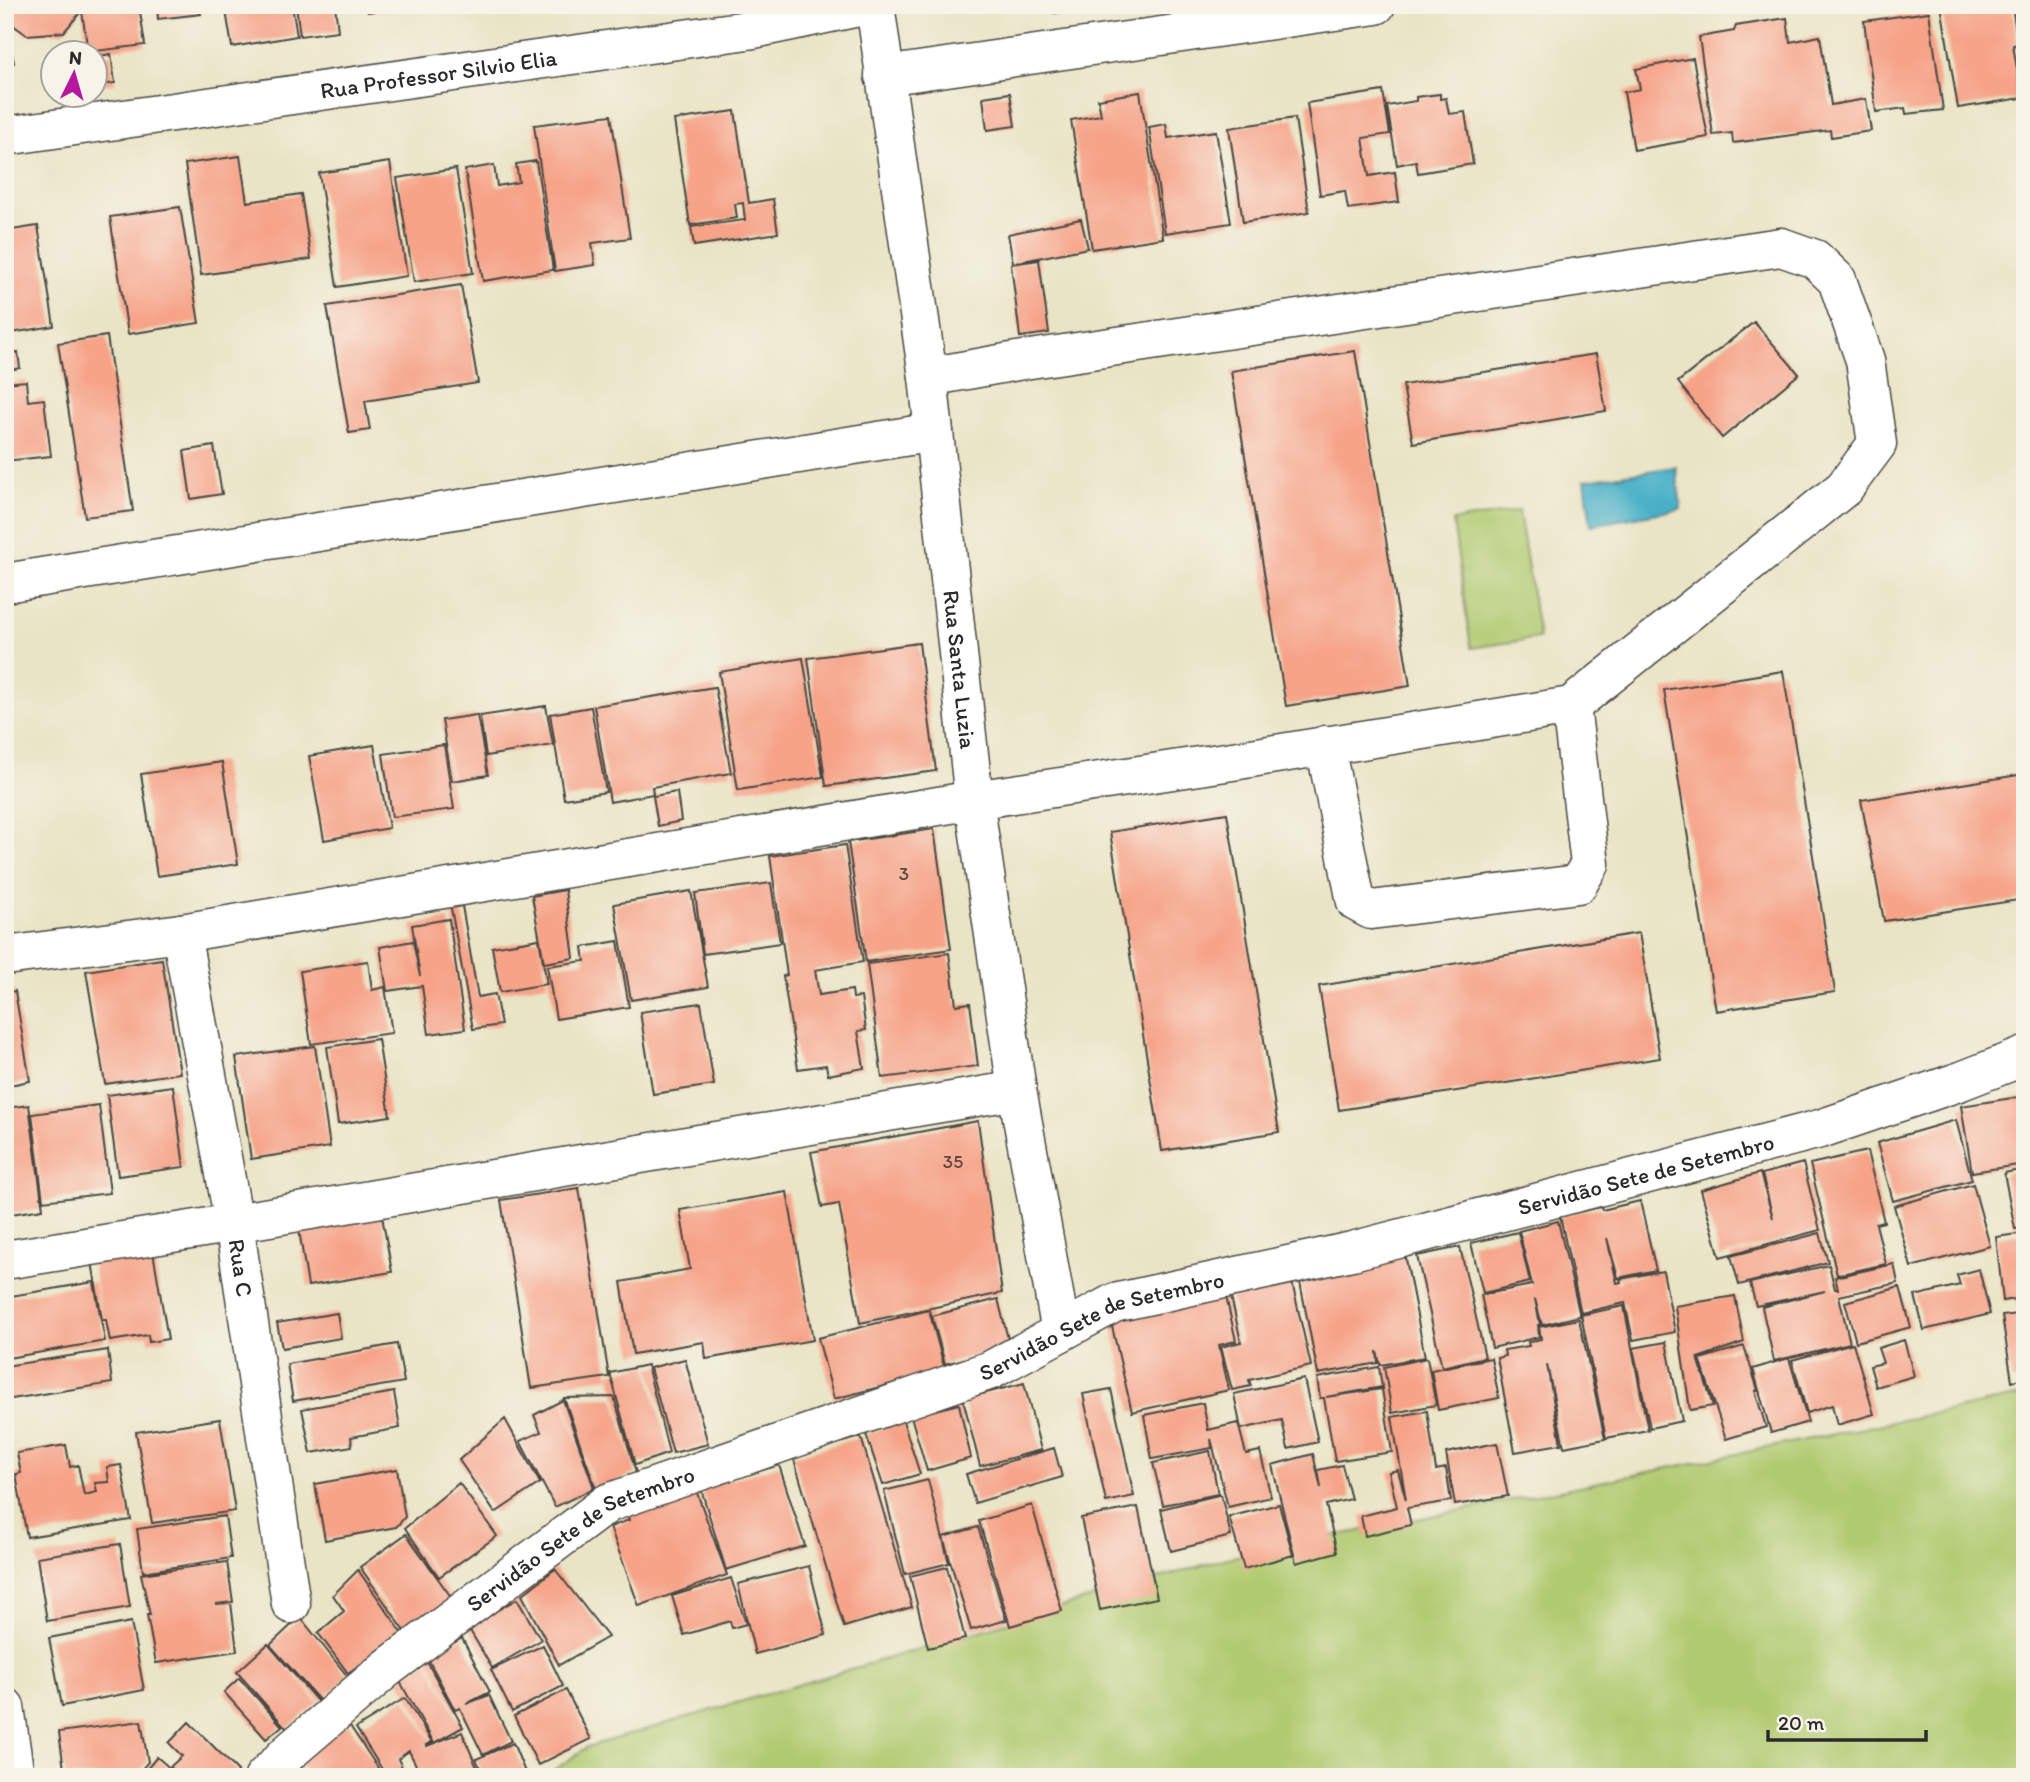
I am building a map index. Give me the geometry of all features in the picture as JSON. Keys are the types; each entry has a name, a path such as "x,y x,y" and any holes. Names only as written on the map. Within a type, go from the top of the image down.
{"street":[{"name":"Rua Professor Silvio Elia","path":"5,136 754,29 869,5"},
{"name":"Rua Santa Luzia","path":"875,5 928,377 974,800 1017,1090 1061,1332"},
{"path":"884,76 1376,5"},
{"path":"5,956 181,933 974,800 1571,706 1844,488 1877,444 1865,360 1837,280 1815,259 1782,247 1044,357 928,377"},
{"path":"5,583 934,432"},
{"path":"1325,745 1356,902 1371,910 1578,884 1590,864 1571,706"},
{"name":"Rua C","path":"181,933 234,1223 291,1604"},
{"name":"Servidão Sete de Setembro","path":"264,1777 289,1752 386,1669 608,1503 991,1370 1114,1303 1386,1242 1820,1129 2025,1056"},
{"path":"5,1259 234,1223 1017,1090"},
{"path":"5,1707 15,1777"}],"green space":[{"path":"1519,511 1539,638 1471,648 1453,521"},
{"path":"2025,1395 2025,1777 545,1777 587,1747 1227,1558"}],"water":[{"path":"1676,467 1681,509 1591,525 1585,480"}],"building":[{"path":"7,5 77,5 79,14 64,32 27,35 10,23"},
{"path":"81,5 139,5 145,45 108,50 108,38 86,38"},
{"path":"157,5 200,5 201,14 158,19"},
{"path":"225,5 292,5 297,36 232,47"},
{"path":"296,5 335,5 338,31 300,36"},
{"path":"367,5 405,5 405,7 368,12"},
{"path":"1053,5 1088,5 1089,7 1055,13"},
{"path":"1941,5 2012,5 2018,44 2013,45 2022,98 1958,108"},
{"path":"1929,12 1943,110 1906,114 1905,108 1876,112 1864,21"},
{"path":"5,15 14,63 5,65"},
{"path":"1787,18 1790,42 1820,36 1831,105 1866,99 1871,131 1831,137 1830,130 1733,143 1732,133 1713,135 1699,37 1734,31 1736,26"},
{"path":"111,54 115,83 108,84 108,55"},
{"path":"1693,58 1708,137 1634,150 1624,92 1640,89 1636,69"},
{"path":"1383,91 1390,134 1363,138 1369,176 1395,172 1399,202 1348,209 1345,191 1320,195 1307,103"},
{"path":"1140,92 1163,238 1092,249 1071,120 1101,115 1098,99"},
{"path":"1010,93 1015,126 987,130 983,97"},
{"path":"1440,94 1440,99 1446,98 1449,114 1465,112 1473,164 1418,173 1416,161 1397,165 1387,106 1416,101 1416,97"},
{"path":"735,111 749,203 773,199 778,233 694,246 691,227 745,220 743,203 735,204 737,218 690,225 674,120"},
{"path":"611,115 630,238 592,243 595,265 555,271 534,125"},
{"path":"1295,118 1309,212 1243,222 1229,128"},
{"path":"1166,124 1168,138 1216,131 1231,223 1165,233 1149,127"},
{"path":"240,156 247,202 301,194 311,259 201,275 185,164"},
{"path":"536,161 553,270 483,281 465,170 494,165 497,186 519,182 516,164"},
{"path":"390,162 407,276 337,287 319,173"},
{"path":"456,169 473,273 414,282 397,178"},
{"path":"180,207 199,323 128,334 110,217"},
{"path":"1081,219 1088,248 1013,263 1008,234"},
{"path":"38,226 54,326 5,334 5,231"},
{"path":"1039,260 1049,333 1020,337 1011,264"},
{"path":"461,285 478,383 365,401 370,430 349,433 327,306"},
{"path":"1754,322 1799,374 1722,438 1678,382"},
{"path":"107,336 133,511 85,517 58,343"},
{"path":"1355,351 1410,686 1286,706 1231,371"},
{"path":"18,352 20,368 5,371 5,354"},
{"path":"1596,354 1606,411 1413,443 1403,385"},
{"path":"26,381 28,401 44,399 51,456 5,461 5,383"},
{"path":"214,446 222,494 191,499 184,451"},
{"path":"919,643 936,771 826,786 808,658"},
{"path":"803,658 823,777 738,790 719,672"},
{"path":"1783,671 1835,992 1716,1011 1664,690"},
{"path":"715,687 731,773 652,787 653,794 610,802 594,706"},
{"path":"546,706 553,745 486,756 480,716"},
{"path":"591,707 606,792 564,799 550,714"},
{"path":"477,715 488,775 452,781 442,720"},
{"path":"374,745 389,828 324,840 309,756"},
{"path":"444,745 454,809 392,817 383,754"},
{"path":"222,762 238,864 157,876 141,774"},
{"path":"2025,774 2025,899 1884,921 1861,800"},
{"path":"677,792 681,821 658,826 653,796"},
{"path":"1227,813 1279,1132 1162,1151 1110,832"},
{"path":"934,829 951,949 866,962 848,842"},
{"path":"845,845 863,962 815,970 819,995 852,990 853,998 861,997 866,1030 858,1031 864,1068 828,1075 826,1065 798,1069 783,976 787,975 770,856"},
{"path":"771,883 780,943 703,954 695,893"},
{"path":"565,890 574,958 544,963 532,896"},
{"path":"691,891 708,987 631,1000 614,904"},
{"path":"462,906 478,997 495,994 501,1025 473,1029 451,908"},
{"path":"449,919 465,1029 429,1034 422,986 387,991 380,947 413,941 420,976 412,925"},
{"path":"1639,933 1660,1058 1339,1110 1319,986"},
{"path":"539,939 547,984 500,992 492,947"},
{"path":"618,941 629,1007 556,1019 547,966 585,961 583,947"},
{"path":"949,953 956,1005 970,1003 978,1066 882,1078 867,964"},
{"path":"162,959 180,1073 105,1084 86,971"},
{"path":"368,961 372,990 385,987 392,1033 311,1044 300,971"},
{"path":"15,991 30,1081 5,1086 5,993"},
{"path":"701,1003 714,1085 653,1094 640,1012"},
{"path":"378,1039 390,1116 338,1124 327,1047"},
{"path":"315,1046 330,1147 251,1159 236,1057"},
{"path":"173,1086 184,1167 118,1176 107,1095"},
{"path":"2025,1096 2025,1164 1972,1172 1961,1106"},
{"path":"29,1105 43,1209 5,1215 5,1108"},
{"path":"99,1105 110,1193 43,1201 32,1114"},
{"path":"1956,1120 1972,1180 1893,1201 1877,1143"},
{"path":"978,1121 1002,1293 860,1323 839,1204 822,1207 811,1152"},
{"path":"1867,1151 1884,1222 1876,1224 1886,1264 1837,1275 1810,1164"},
{"path":"1803,1163 1820,1230 1720,1257 1701,1190 1760,1173 1773,1218 1762,1174"},
{"path":"2025,1169 2025,1228 2015,1229 2004,1173"},
{"path":"1973,1184 1990,1246 1911,1267 1894,1206"},
{"path":"579,1188 609,1377 531,1388 501,1200"},
{"path":"787,1192 813,1340 706,1359 704,1342 633,1354 621,1282 690,1269 680,1210"},
{"path":"1640,1201 1656,1270 1618,1278 1607,1238 1617,1283 1621,1282 1620,1279 1663,1271 1675,1332 1633,1340 1625,1303 1581,1313 1560,1216"},
{"path":"382,1216 392,1272 308,1286 299,1230"},
{"path":"1558,1221 1580,1316 1542,1325 1535,1299 1540,1325 1539,1337 1492,1348 1481,1295 1532,1285 1519,1231"},
{"path":"1518,1232 1530,1282 1483,1293 1471,1243"},
{"path":"1820,1233 1828,1262 1739,1285 1731,1256"},
{"path":"2025,1233 2025,1311 2018,1312 2016,1299 2003,1301 1996,1237"},
{"path":"1460,1247 1485,1357 1442,1367 1417,1256"},
{"path":"153,1252 168,1339 149,1342 148,1335 110,1341 106,1320 102,1320 92,1262"},
{"path":"1405,1254 1425,1357 1380,1365 1377,1351 1378,1363 1318,1374 1299,1277"},
{"path":"1894,1264 1898,1283 1839,1296 1850,1343 1774,1361 1762,1307 1825,1291 1756,1306 1750,1283 1829,1265 1835,1289 1838,1289 1835,1277"},
{"path":"1979,1269 1990,1314 1924,1330 1915,1296 1960,1285 1957,1275"},
{"path":"1291,1278 1311,1366 1249,1380 1251,1386 1232,1390 1221,1347 1241,1342 1230,1292"},
{"path":"94,1282 105,1341 8,1358 5,1343 5,1297"},
{"path":"1900,1287 1911,1327 1856,1342 1845,1302"},
{"path":"1225,1292 1236,1341 1219,1345 1229,1390 1132,1412 1110,1318"},
{"path":"1735,1296 1744,1342 1698,1358 1713,1406 1690,1410 1675,1306"},
{"path":"998,1299 1010,1347 945,1364 932,1316"},
{"path":"1624,1306 1648,1430 1606,1438 1581,1315"},
{"path":"929,1310 945,1370 834,1399 818,1338"},
{"path":"337,1313 341,1338 282,1348 277,1323"},
{"path":"2025,1313 2025,1378 2012,1381 2002,1316"},
{"path":"1579,1319 1605,1439 1564,1447 1547,1365 1561,1444 1515,1452 1497,1358 1505,1356 1504,1350 1529,1346 1528,1342 1541,1339 1539,1327"},
{"path":"1904,1340 1914,1376 1876,1387 1870,1366 1883,1363 1878,1348"},
{"path":"1666,1342 1682,1421 1650,1428 1633,1348"},
{"path":"1853,1343 1874,1414 1837,1425 1832,1405 1807,1413 1792,1360"},
{"path":"397,1344 404,1382 293,1401 287,1364"},
{"path":"1744,1346 1766,1427 1726,1439 1700,1359"},
{"path":"108,1350 112,1383 5,1400 5,1366"},
{"path":"1427,1358 1436,1405 1392,1413 1384,1367"},
{"path":"1491,1358 1499,1398 1438,1410 1431,1370"},
{"path":"1789,1358 1808,1422 1771,1433 1753,1369"},
{"path":"685,1359 708,1444 673,1453 650,1368"},
{"path":"647,1365 669,1453 635,1465 610,1373"},
{"path":"1379,1367 1382,1387 1326,1397 1382,1389 1392,1452 1335,1461 1324,1398 1320,1398 1317,1378"},
{"path":"1304,1379 1318,1442 1288,1449 1282,1420 1241,1429 1234,1394"},
{"path":"1024,1383 1041,1450 980,1466 963,1399"},
{"path":"1111,1389 1134,1496 1106,1502 1083,1394"},
{"path":"394,1392 400,1428 351,1437 352,1446 311,1453 302,1409"},
{"path":"614,1397 636,1473 597,1492 564,1398"},
{"path":"563,1400 594,1488 555,1507 520,1441 541,1432 534,1415"},
{"path":"1203,1403 1208,1430 1238,1423 1246,1454 1260,1451 1271,1497 1228,1507 1211,1439 1212,1448 1152,1459 1144,1415"},
{"path":"959,1404 971,1458 927,1471 911,1416"},
{"path":"1427,1411 1436,1470 1446,1468 1451,1501 1407,1508 1411,1525 1365,1536 1361,1516 1397,1507 1389,1472 1398,1470 1406,1500 1392,1417"},
{"path":"220,1419 235,1511 152,1523 136,1432"},
{"path":"505,1419 540,1483 495,1513 459,1460"},
{"path":"903,1421 920,1474 883,1485 866,1434"},
{"path":"861,1437 912,1607 844,1627 793,1456"},
{"path":"1497,1443 1508,1496 1455,1505 1446,1453"},
{"path":"66,1445 70,1467 78,1465 84,1495 97,1492 95,1483 109,1482 107,1467 121,1465 131,1520 27,1537 16,1474 21,1473 17,1453"},
{"path":"1054,1448 1062,1477 975,1503 966,1474"},
{"path":"1210,1451 1218,1494 1163,1505 1153,1463"},
{"path":"1313,1454 1321,1488 1318,1470 1342,1465 1351,1499 1326,1505 1337,1552 1296,1563 1272,1465"},
{"path":"779,1465 805,1546 726,1570 701,1489"},
{"path":"397,1469 405,1517 396,1527 325,1540 315,1484"},
{"path":"928,1480 949,1563 905,1574 884,1491"},
{"path":"459,1483 497,1536 439,1577 405,1528"},
{"path":"696,1490 727,1575 639,1606 610,1527 629,1520 627,1515"},
{"path":"1221,1495 1231,1536 1171,1551 1161,1509"},
{"path":"1279,1504 1293,1555 1244,1569 1229,1517"},
{"path":"1032,1505 1062,1611 1010,1626 979,1521"},
{"path":"1138,1507 1157,1598 1100,1610 1081,1518"},
{"path":"225,1516 231,1558 143,1572 137,1529"},
{"path":"978,1527 1006,1620 971,1630 943,1537"},
{"path":"406,1534 454,1601 407,1634 360,1567"},
{"path":"120,1544 130,1607 47,1621 37,1557"},
{"path":"227,1562 233,1602 216,1604 231,1603 237,1651 156,1663 141,1574"},
{"path":"809,1566 826,1635 755,1654 738,1584"},
{"path":"947,1567 965,1639 928,1648 910,1576"},
{"path":"555,1569 608,1637 559,1665 522,1595"},
{"path":"358,1570 403,1634 348,1673 318,1633 344,1611 333,1595"},
{"path":"731,1578 746,1624 732,1628 730,1621 684,1635 672,1596"},
{"path":"517,1599 541,1640 492,1668 468,1627"},
{"path":"300,1617 348,1677 320,1701 270,1645"},
{"path":"131,1622 144,1690 62,1706 49,1638"},
{"path":"462,1638 490,1692 466,1704 489,1695 511,1741 483,1755 460,1708 455,1710 427,1657"},
{"path":"268,1644 318,1702 287,1729 237,1672"},
{"path":"543,1645 563,1686 512,1712 491,1670"},
{"path":"427,1662 463,1727 434,1743 398,1678"},
{"path":"239,1678 282,1726 266,1739 224,1692"},
{"path":"566,1690 591,1739 538,1765 514,1716"},
{"path":"405,1698 432,1742 427,1746 462,1732 481,1777 422,1777 409,1751 398,1759 405,1773 399,1777 387,1777 356,1728"},
{"path":"141,1721 148,1762 135,1777 65,1777 59,1732"},
{"path":"189,1722 238,1771 234,1777 181,1777 170,1767 182,1756 169,1743"},
{"path":"348,1723 384,1777 308,1777 298,1763"},
{"path":"513,1743 527,1777 484,1777 476,1759"},
{"path":"157,1757 180,1777 140,1777"}]}
